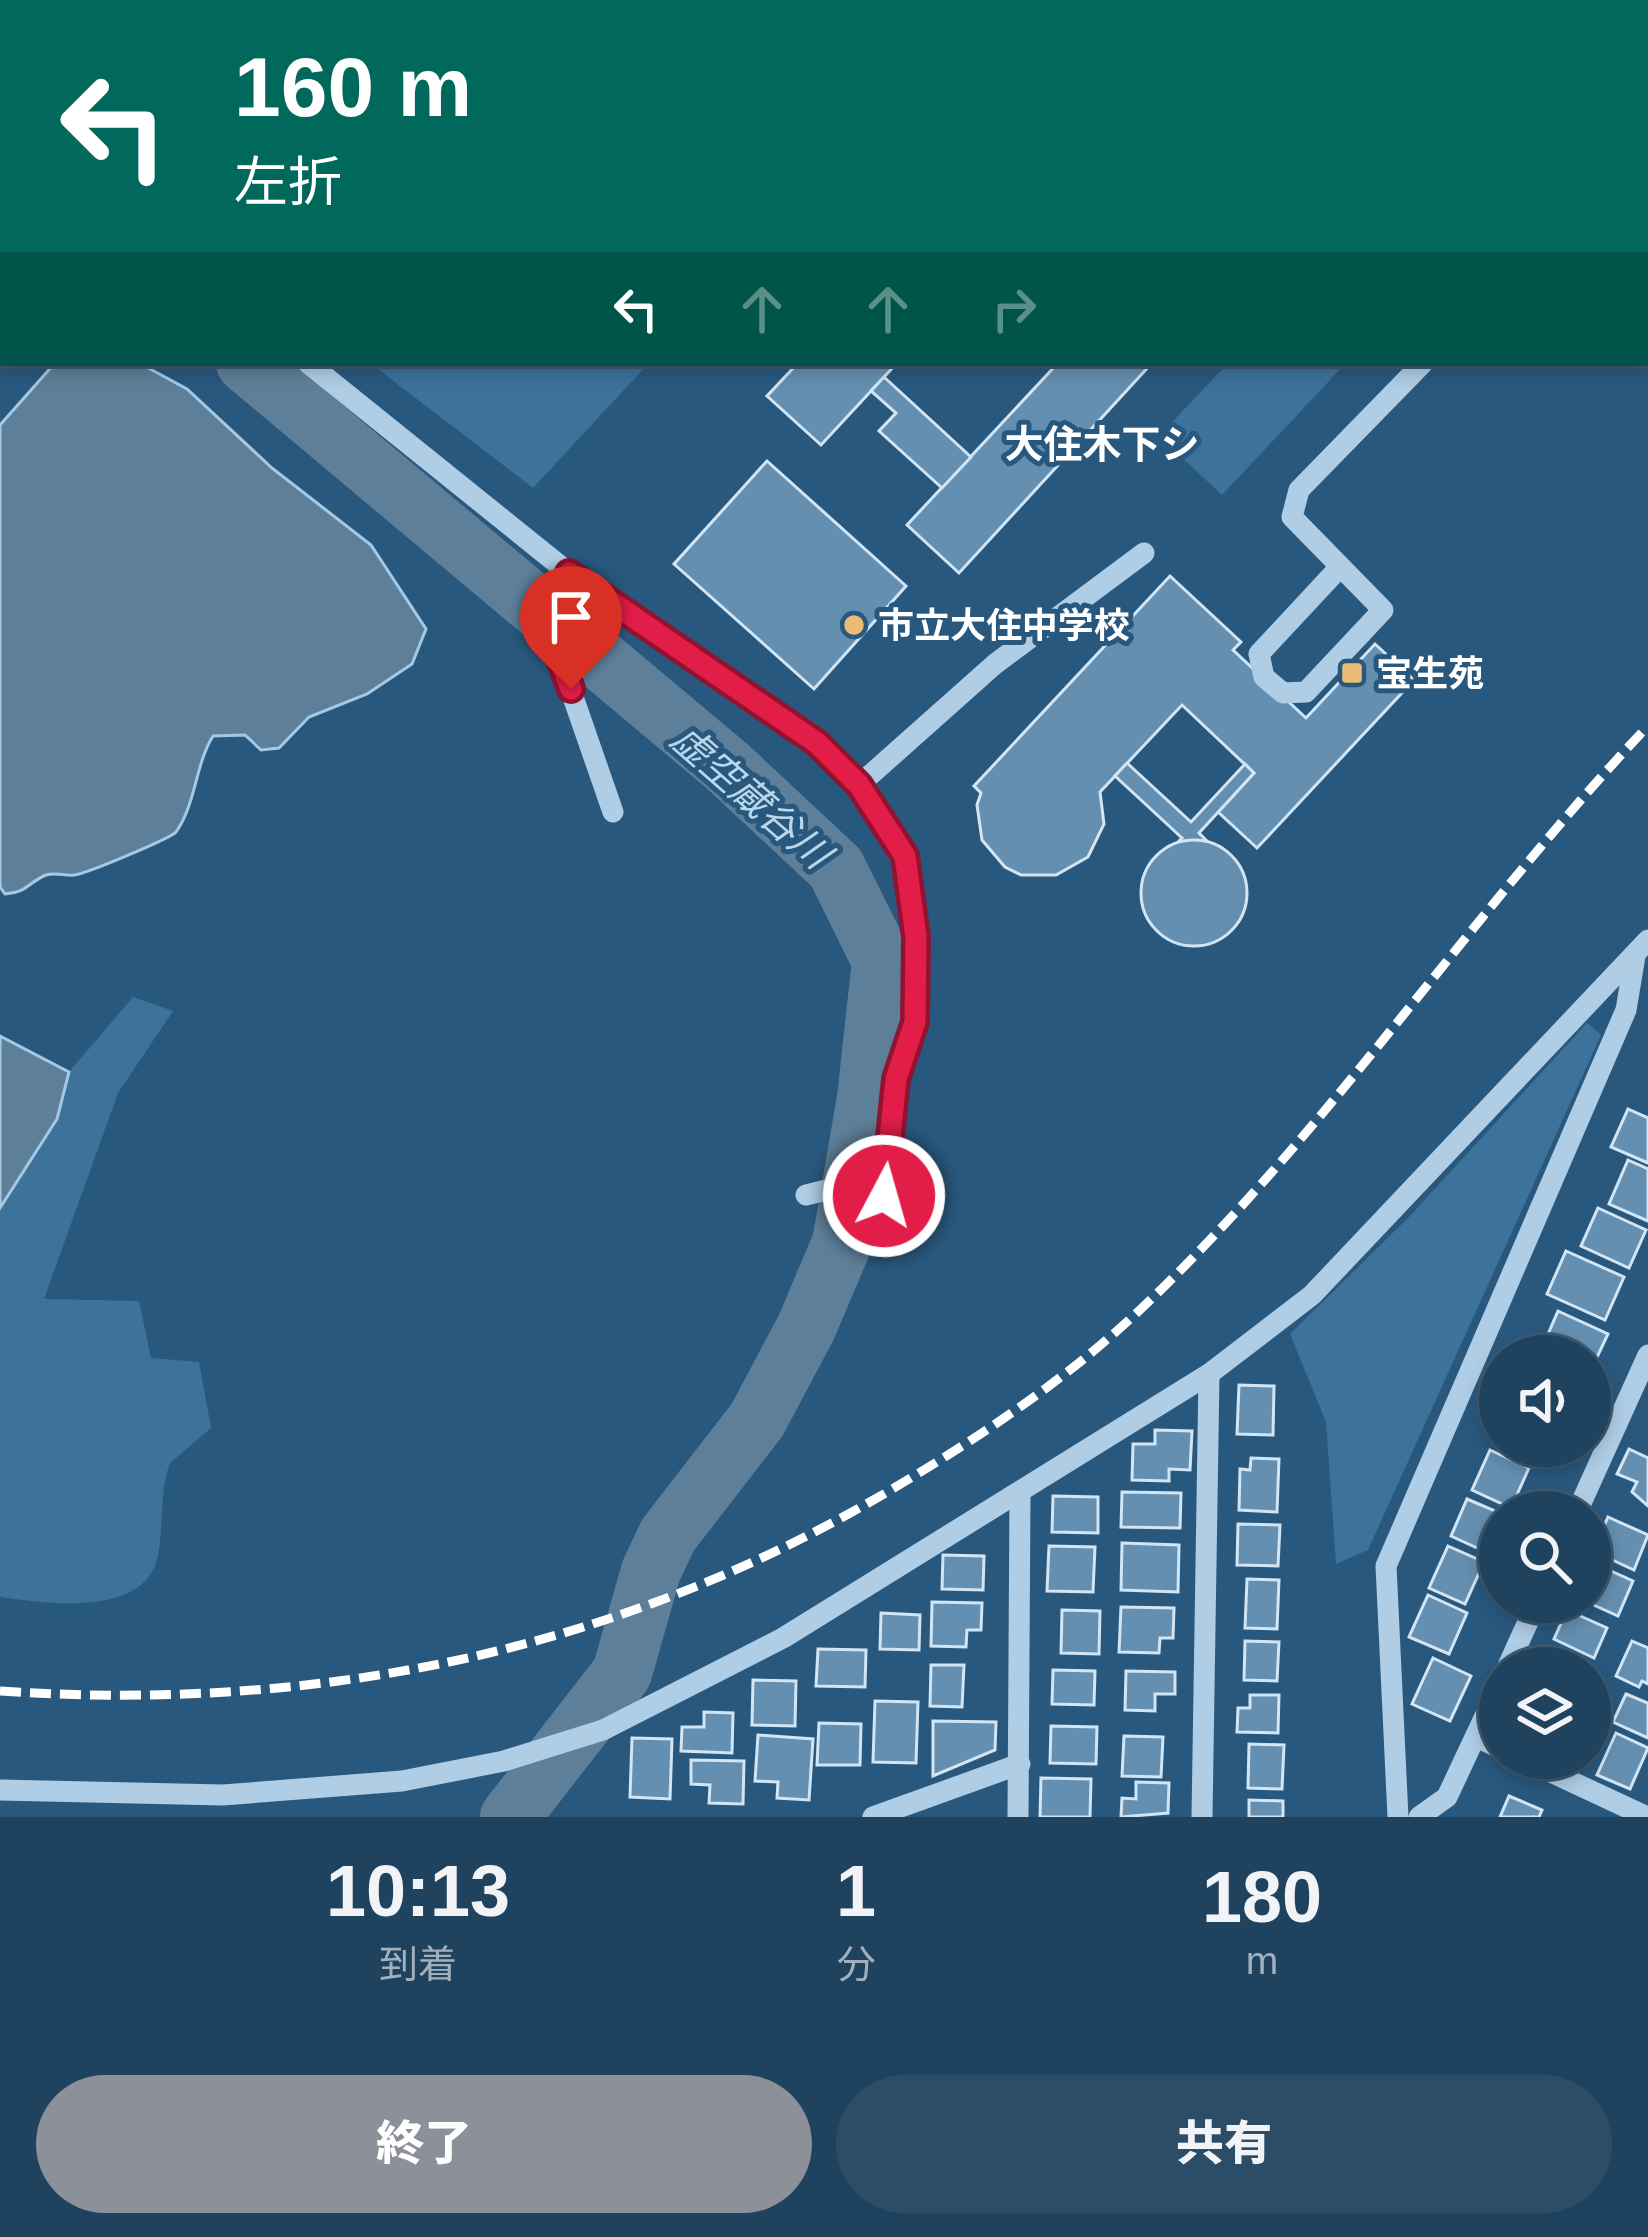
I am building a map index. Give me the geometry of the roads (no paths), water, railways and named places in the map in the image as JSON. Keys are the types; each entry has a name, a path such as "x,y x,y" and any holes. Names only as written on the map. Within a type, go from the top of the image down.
{"street":[{"path":"312,366 569,573 817,743 859,785 905,856 916,937 915,1022 896,1079 884,1196 843,1186 806,1196"},
{"path":"1339,568 1259,654 1264,677 1283,693 1306,692 1383,610 1292,517 1299,490 1421,366"},
{"path":"859,785 995,664 1144,553"},
{"path":"569,573 556,648 613,812"},
{"path":"0,1790 223,1795 402,1781 504,1761 603,1730 783,1638 1209,1375 1312,1294 1641,948"},
{"path":"1398,1817 1386,1566 1626,1010 1641,948"},
{"path":"1586,1491 1648,1355"},
{"path":"1202,1817 1209,1375"},
{"path":"1018,1817 1020,1493"},
{"path":"1419,1817 1447,1797 1479,1730"},
{"path":"872,1817 1020,1764"},
{"path":"1566,1779 1647,1817"}],"waterway":[{"name":"虚空蔵谷川","path":"250,366 728,767 836,868 882,961 867,1098 842,1243 806,1328 757,1420 668,1535 651,1571 622,1673 510,1817"}],"railway":[{"path":"0,1691 121,1695 240,1691 357,1678 472,1657 584,1627 695,1587 803,1538 909,1479 1061,1377 1144,1306 1212,1238 1648,726"}],"place":[{"name":"市立大住中学校","path":"854,625"},
{"name":"宝生苑","path":"1352,673"}],"district":[{"name":"大住木下シ","path":"1102,444"}]}
